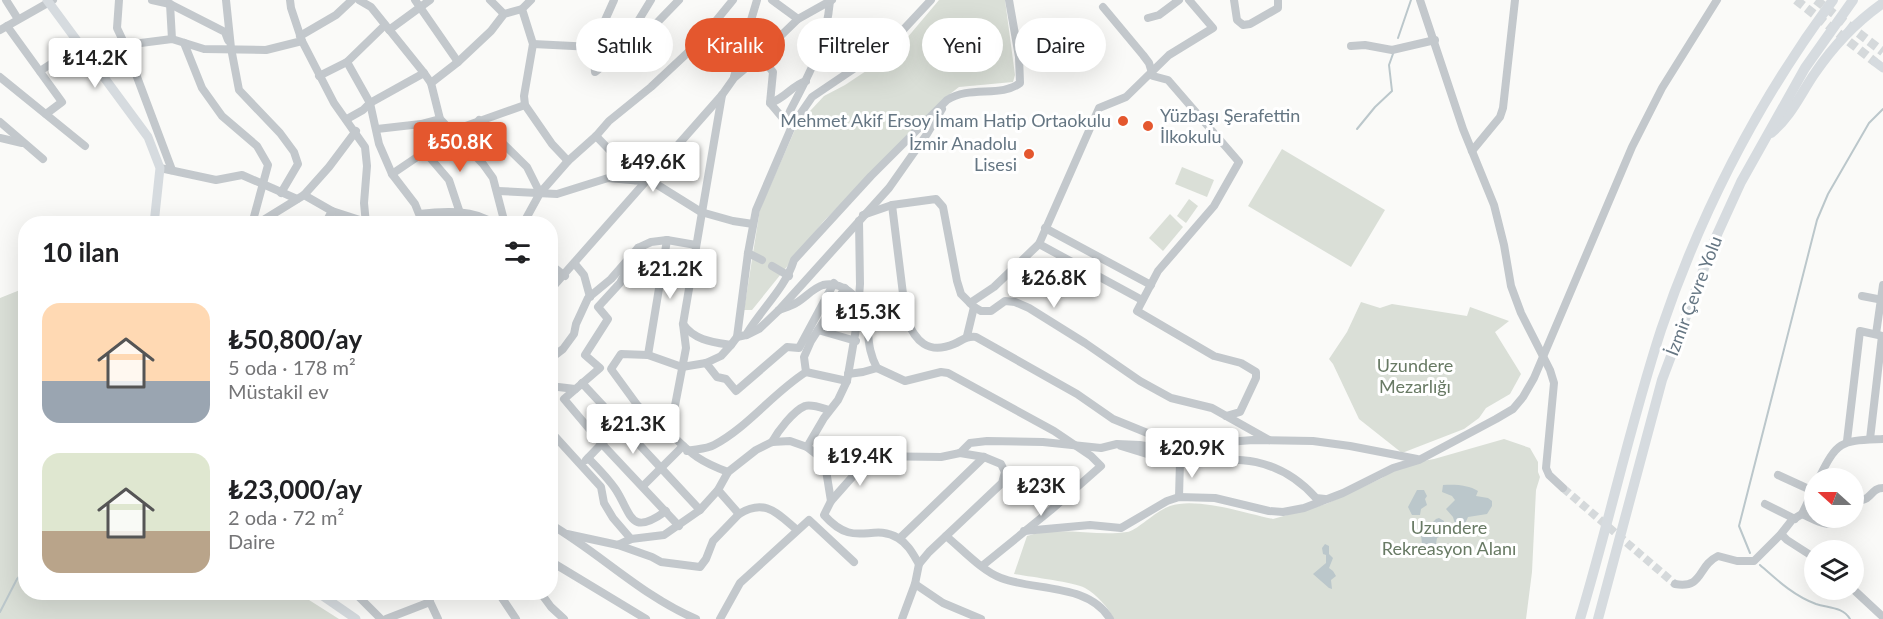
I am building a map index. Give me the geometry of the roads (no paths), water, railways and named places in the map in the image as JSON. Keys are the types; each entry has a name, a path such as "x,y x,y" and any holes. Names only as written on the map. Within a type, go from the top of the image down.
{"highway":[{"path":"1808,34 1827,0"},
{"name":"İzmir Çevre Yolu","path":"1580,619 1629,438 1662,329 1695,242 1722,181 1748,132 1785,68 1833,0"},
{"name":"İzmir Çevre Yolu","path":"1598,619 1662,380 1714,239 1741,182 1805,69 1853,0"},
{"path":"1766,137 1783,123 1815,72 1842,38 1855,24 1883,3"}],"main road":[{"path":"50,1 148,137 160,168 155,216"},
{"path":"329,600 356,619"}],"street":[{"path":"6,0 18,20"},
{"path":"119,0 117,28 172,171"},
{"path":"152,0 170,4 225,33 231,48"},
{"path":"226,0 231,48 239,90 269,120 294,152 298,164 281,193"},
{"path":"290,0 301,38 319,76 334,103 356,131 365,147 366,216"},
{"path":"125,45 172,39 204,49 266,50 301,38 336,15 352,0"},
{"path":"359,0 371,7 431,83 440,119 494,178 503,216"},
{"path":"415,0 458,62"},
{"path":"319,76 347,62 387,28 420,9 430,0"},
{"path":"490,0 504,14"},
{"path":"431,83 458,62 491,31 504,14 522,9 531,0"},
{"path":"606,18 614,0"},
{"path":"640,18 651,0"},
{"path":"662,18 679,0"},
{"path":"527,216 540,193 568,161 609,121 697,44 733,0"},
{"path":"734,78 757,0"},
{"path":"771,0 797,18"},
{"path":"789,124 812,97 889,45 931,0"},
{"path":"746,335 756,318 789,276 794,260 830,219 947,100 967,91 1008,89 1020,83 1019,57 1009,0"},
{"path":"1148,18 1159,15 1179,0"},
{"path":"968,336 972,305 1039,244 1099,108 1125,98 1169,55 1213,28 1189,0"},
{"path":"1234,0 1237,20 1243,25 1250,24 1278,8 1278,0"},
{"path":"1420,0 1463,129 1494,204 1511,286 1521,313 1550,370 1554,383 1546,468 1549,475 1563,488"},
{"path":"1472,151 1500,117 1503,108 1515,0"},
{"path":"1024,531 1090,525 1121,528 1167,501 1179,498 1215,498 1269,511 1283,512 1304,508 1343,493 1393,468 1419,460 1512,409 1523,397 1543,358 1632,147 1662,88 1717,0"},
{"path":"46,114 62,102 40,71 3,28 50,1"},
{"path":"800,18 831,1"},
{"path":"610,369 621,354 648,355 682,367 706,363 721,356 737,337 756,210 789,124 790,111 822,46 831,1"},
{"path":"170,4 172,39"},
{"path":"1103,7 1149,63 1150,73 1168,80 1239,162 1214,206 1158,271 1137,311 1214,356 1241,363 1256,372 1256,378 1239,412 1226,416"},
{"path":"522,9 533,44 524,96 525,105 552,144 568,161"},
{"path":"785,32 797,20"},
{"path":"1351,46 1365,45 1392,50 1435,40"},
{"path":"184,43 202,88 222,116 257,146 268,165 254,216"},
{"path":"533,44 576,46"},
{"path":"40,71 80,45"},
{"path":"347,62 370,103 379,144 392,174 420,214 460,213 484,216"},
{"path":"558,283 741,72"},
{"path":"773,72 770,103 789,124"},
{"path":"347,119 370,103 424,73"},
{"path":"0,77 85,146"},
{"path":"770,103 779,101 799,83 806,81"},
{"path":"672,435 686,348 683,324 722,95"},
{"path":"737,337 759,329 889,188 927,134 947,100"},
{"path":"392,174 452,133 479,120 525,105"},
{"path":"377,129 421,124 440,119"},
{"path":"479,120 527,167 540,193"},
{"path":"0,123 43,159"},
{"path":"270,216 301,197 329,167 356,131"},
{"path":"596,136 624,164 635,180"},
{"path":"0,138 18,141 29,147"},
{"path":"425,152 449,180 460,213"},
{"path":"160,168 216,180 242,175 281,193 301,197 346,216"},
{"path":"498,190 556,194 608,178 648,179 701,212 753,224"},
{"path":"861,218 892,205 936,199 943,207 961,294 972,305 981,310 991,310 1005,301 1015,302 1029,308 1140,381 1171,398 1212,408 1270,440"},
{"path":"892,205 906,318 912,334 927,347 941,348 968,336 976,337 1077,394 1113,418 1177,445 1185,453"},
{"path":"329,216 332,211"},
{"path":"807,447 838,400 848,377 855,341 860,284 861,218"},
{"path":"1045,228 1151,285"},
{"path":"558,353 574,334 576,324 590,297 638,248 651,242 667,240 696,245"},
{"path":"648,355 667,240"},
{"path":"1039,244 1142,300"},
{"path":"638,248 620,283 598,307 608,319 585,355 600,368 610,369 638,406 685,449 704,463 728,472"},
{"path":"748,253 762,260"},
{"path":"1085,269 1093,254"},
{"path":"575,264 584,275 590,297"},
{"path":"772,266 789,276"},
{"path":"558,270 565,276"},
{"path":"778,310 794,305 820,286 834,283 845,288 858,300 865,312 868,345 877,368"},
{"path":"706,363 717,377 726,379 736,391 787,347 799,348 834,283"},
{"path":"1870,439 1883,285"},
{"path":"806,372 804,357 845,288"},
{"path":"1862,296 1882,299"},
{"path":"683,324 690,334 698,338 731,345"},
{"path":"818,330 855,341"},
{"path":"1847,441 1860,331 1880,335"},
{"path":"600,368 564,399 602,444 679,526"},
{"path":"643,486 685,449 712,446 730,435 793,380 806,372 848,377 877,368 905,381 942,372 1076,445 1101,466 982,566"},
{"path":"558,386 579,386 621,423 700,510"},
{"path":"580,465 638,406"},
{"path":"772,442 780,427 805,406 830,410"},
{"path":"1825,468 1835,449 1847,441 1883,439"},
{"path":"960,453 970,443 987,441 1042,442 1101,448 1117,444 1140,445 1185,453 1215,443 1270,440 1341,444 1419,460"},
{"path":"618,545 631,539 664,535 679,526 700,510 718,490 728,472 756,450 772,442 790,441 807,447 820,457 825,464 831,501"},
{"path":"1117,444 1173,462 1186,463 1221,458 1256,462 1282,472 1306,487 1316,498 1325,499"},
{"path":"558,446 601,487 604,504 612,518 631,539"},
{"path":"820,457 941,457 960,453 984,457 1001,464 1005,472 1002,483 919,564 905,618"},
{"path":"865,456 854,475 831,501 824,515 842,531 855,534 891,534 900,538 919,564"},
{"path":"900,538 984,457"},
{"path":"588,458 611,482 629,516 636,521 645,523 666,511"},
{"path":"1179,498 1180,461"},
{"path":"1778,476 1804,485"},
{"path":"1864,499 1878,488 1883,488"},
{"path":"718,490 739,514"},
{"path":"1765,504 1804,519"},
{"path":"567,534 618,545 661,562 700,567 713,542 739,514 750,508 762,506 775,512 797,530"},
{"path":"1675,584 1687,586 1694,583 1710,560 1718,556 1737,561 1754,561 1792,520 1798,517 1804,506"},
{"path":"720,619 740,583 809,520 854,562"},
{"path":"558,529 634,584 675,610 696,619"},
{"path":"1781,534 1804,551"},
{"path":"946,536 1000,578 1086,598 1110,619"},
{"path":"558,566 646,619"},
{"path":"915,584 943,603 980,619"},
{"path":"1864,599 1883,617"},
{"path":"362,600 381,619"},
{"path":"503,600 516,619"},
{"path":"546,600 564,619"},
{"path":"386,619 430,602 438,619"}],"waterway":[{"path":"1398,38 1411,0"},
{"path":"1357,129 1392,91 1389,65 1394,51"},
{"path":"1750,553 1739,526 1817,220 1828,194 1869,123 1883,109"},
{"path":"1760,565 1800,597 1840,610 1850,619"},
{"path":"0,612 18,578"}],"tunnel":[{"path":"1796,0 1875,62"},
{"path":"1816,0 1883,52"},
{"path":"1563,488 1675,584"}],"place":[{"name":"Mehmet Akif Ersoy İmam Hatip Ortaokulu","path":"1123,121"},
{"name":"Yüzbaşı Şerafettin İlkokulu","path":"1148,126"},
{"name":"İzmir Anadolu Lisesi","path":"1029,154"}],"park label":[{"name":"Uzundere Mezarlığı","path":"1415,376"},
{"name":"Uzundere Rekreasyon Alanı","path":"1449,538"}]}
